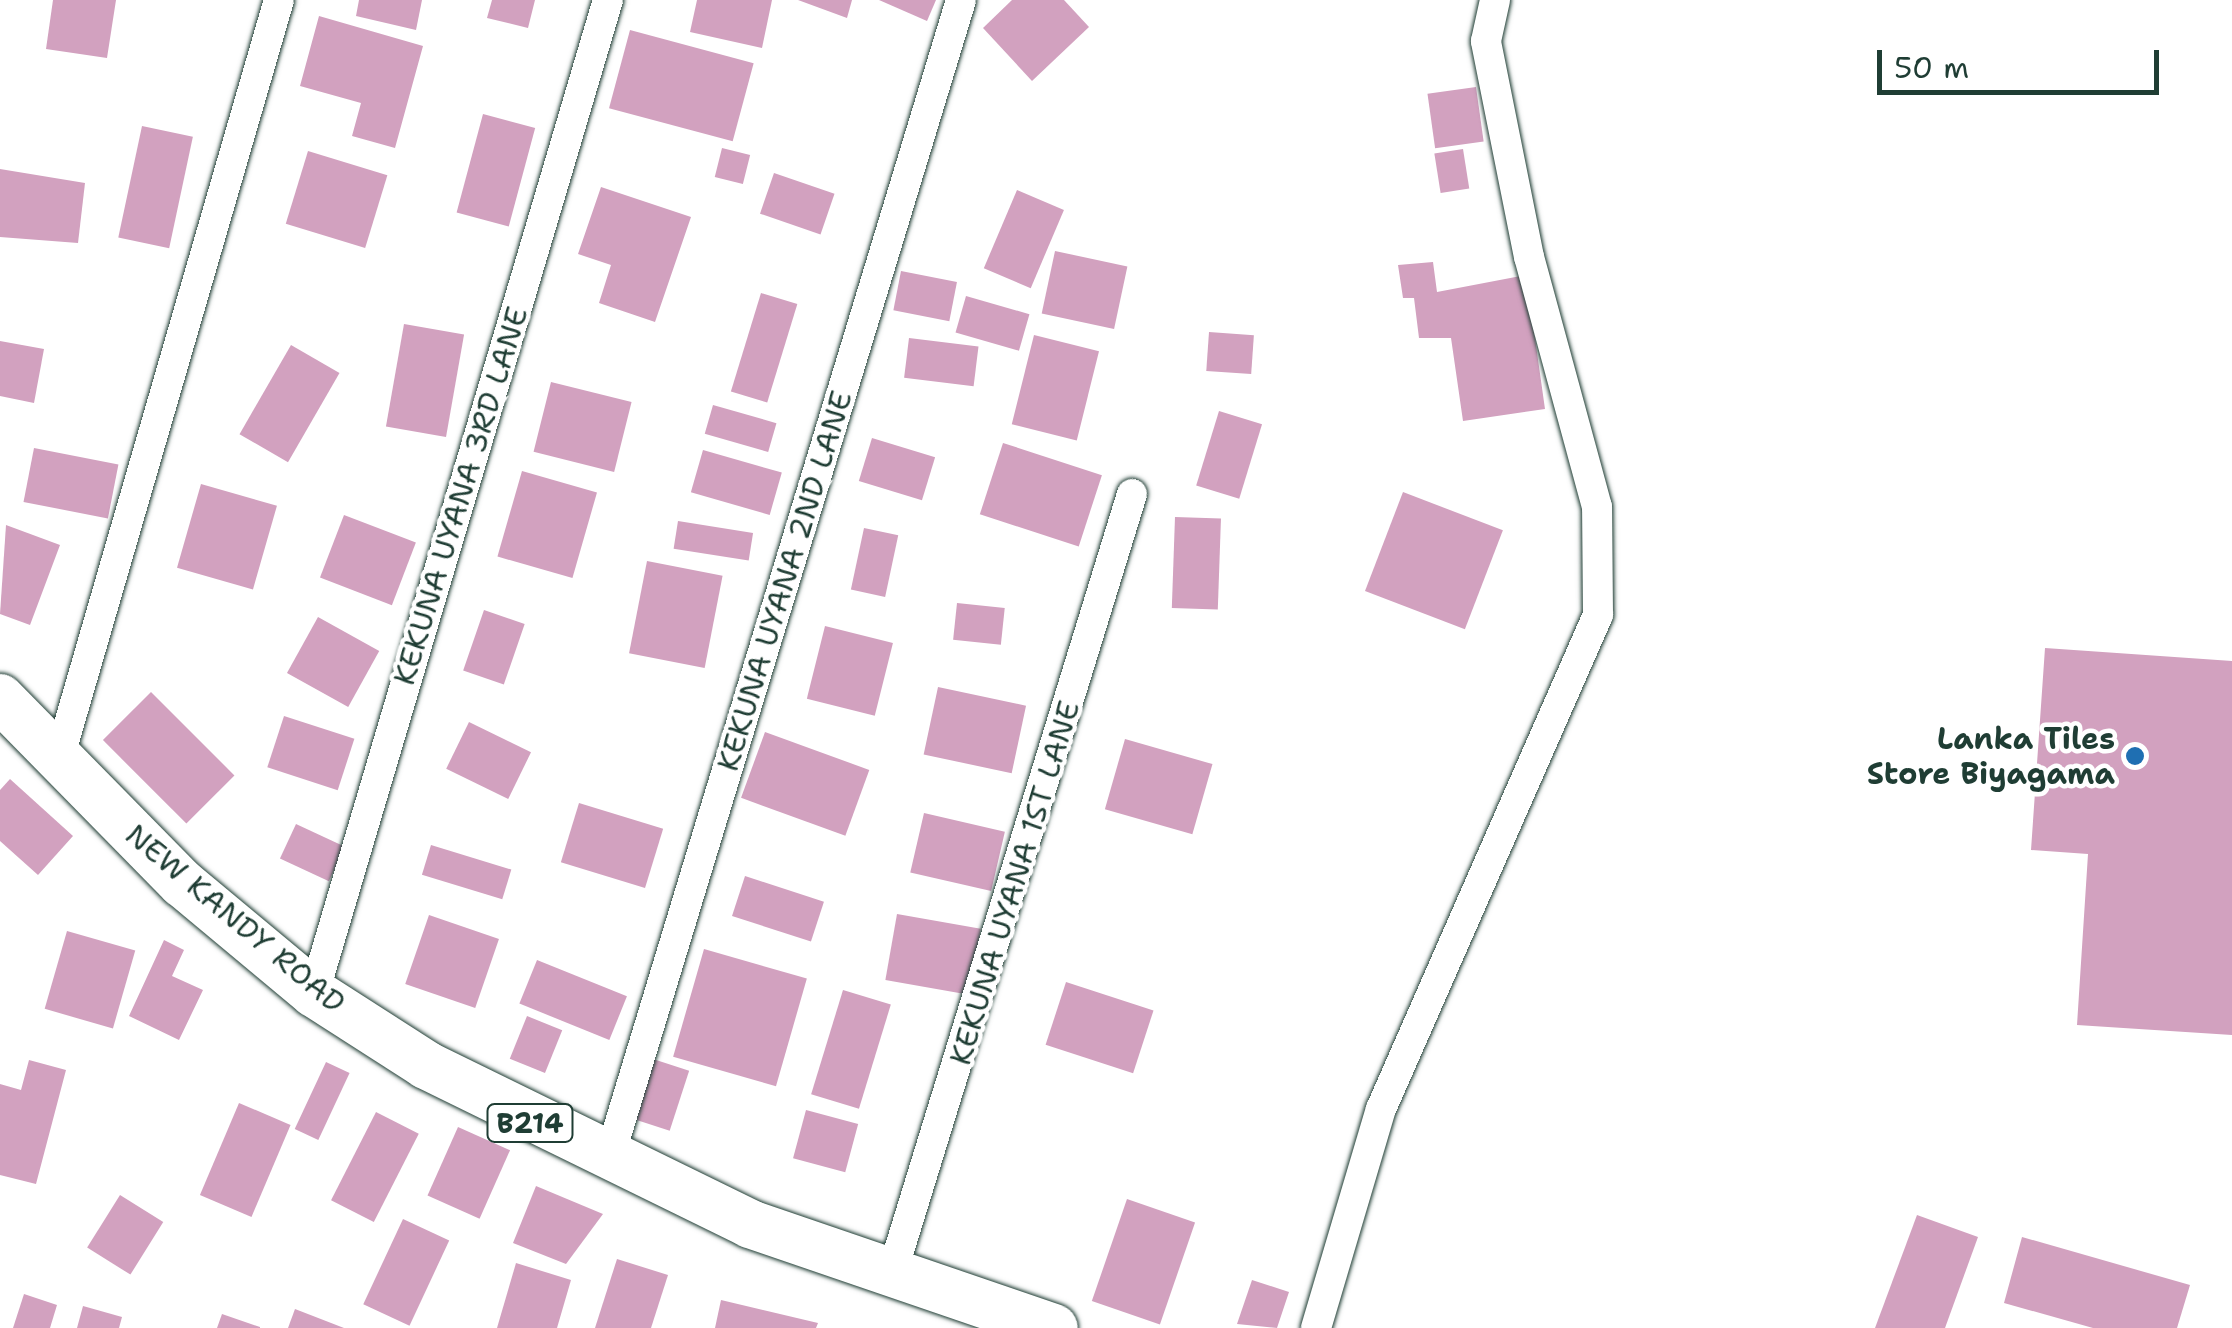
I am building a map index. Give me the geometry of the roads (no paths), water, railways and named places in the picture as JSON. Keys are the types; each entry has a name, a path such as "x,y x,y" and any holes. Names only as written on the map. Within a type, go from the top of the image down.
{"main road":[{"name":"NEW KANDY ROAD","path":"0,698 58,762 314,993 492,1104 608,1162 750,1224 1054,1328"}],"street":[{"path":"58,762 279,0"},
{"name":"KEKUNA UYANA 3RD LANE","path":"314,993 608,0"},
{"name":"KEKUNA UYANA 2ND LANE","path":"608,1162 961,0"},
{"path":"1316,1328 1381,1109 1598,615 1597,506 1525,239 1486,40 1495,0"},
{"name":"KEKUNA UYANA 1ST LANE","path":"892,1270 1132,494"}],"place":[{"name":"Lanka Tiles Store Biyagama","path":"2135,756"}]}
